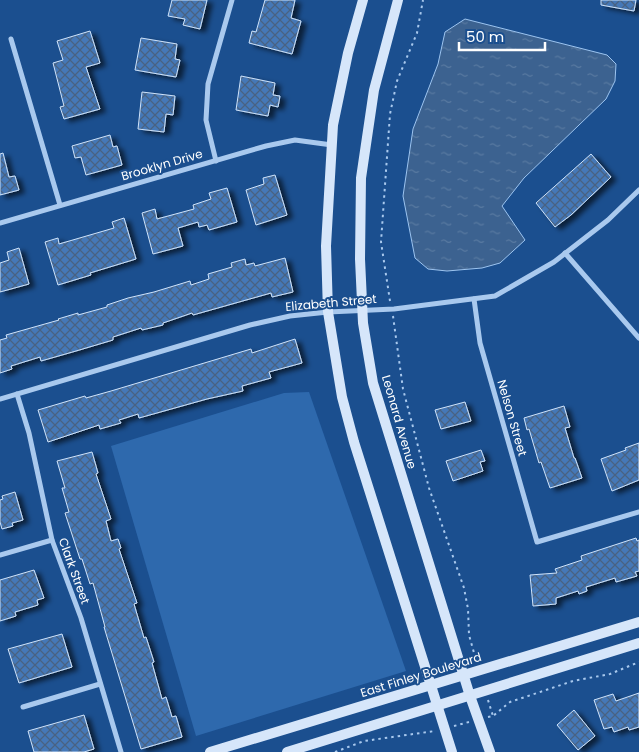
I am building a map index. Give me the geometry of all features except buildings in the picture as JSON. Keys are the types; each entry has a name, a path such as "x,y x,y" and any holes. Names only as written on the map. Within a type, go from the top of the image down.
{"street":[{"path":"216,160 206,120 208,84 232,0"},
{"path":"363,0 348,53 333,126 326,246 328,312 342,397 352,433 452,752"},
{"name":"Leonard Avenue","path":"398,0 374,90 362,178 360,259 363,309 374,383 470,696 490,752"},
{"path":"10,39 60,205"},
{"name":"Brooklyn Drive","path":"0,223 216,160 295,140 332,145"},
{"name":"Elizabeth Street","path":"0,398 250,324 290,316 392,308 495,296 554,262 608,220 639,190"},
{"path":"565,253 639,338"},
{"name":"Nelson Street","path":"474,299 480,343 537,542 639,512"},
{"name":"Clark Street","path":"17,394 38,472 52,540 81,618 121,752"},
{"path":"0,555 52,540"},
{"name":"East Finley Boulevard","path":"210,752 639,622"},
{"path":"287,752 639,643"},
{"path":"23,707 100,684"}],"path":[{"path":"423,0 418,33 397,81 390,114 382,242 403,389 429,488 464,588 468,609 469,635 479,670"},
{"path":"510,702 573,681 610,674 639,662"},
{"path":"486,691 493,716"},
{"path":"335,752 364,741 426,733"}],"shaded area":[{"path":"309,392 406,671 196,736 111,446 284,393"}],"water":[{"path":"465,19 607,55 616,64 615,81 606,99 524,178 502,206 525,240 500,263 482,268 447,271 428,269 415,258 403,196 413,129 438,64 445,32"}]}
